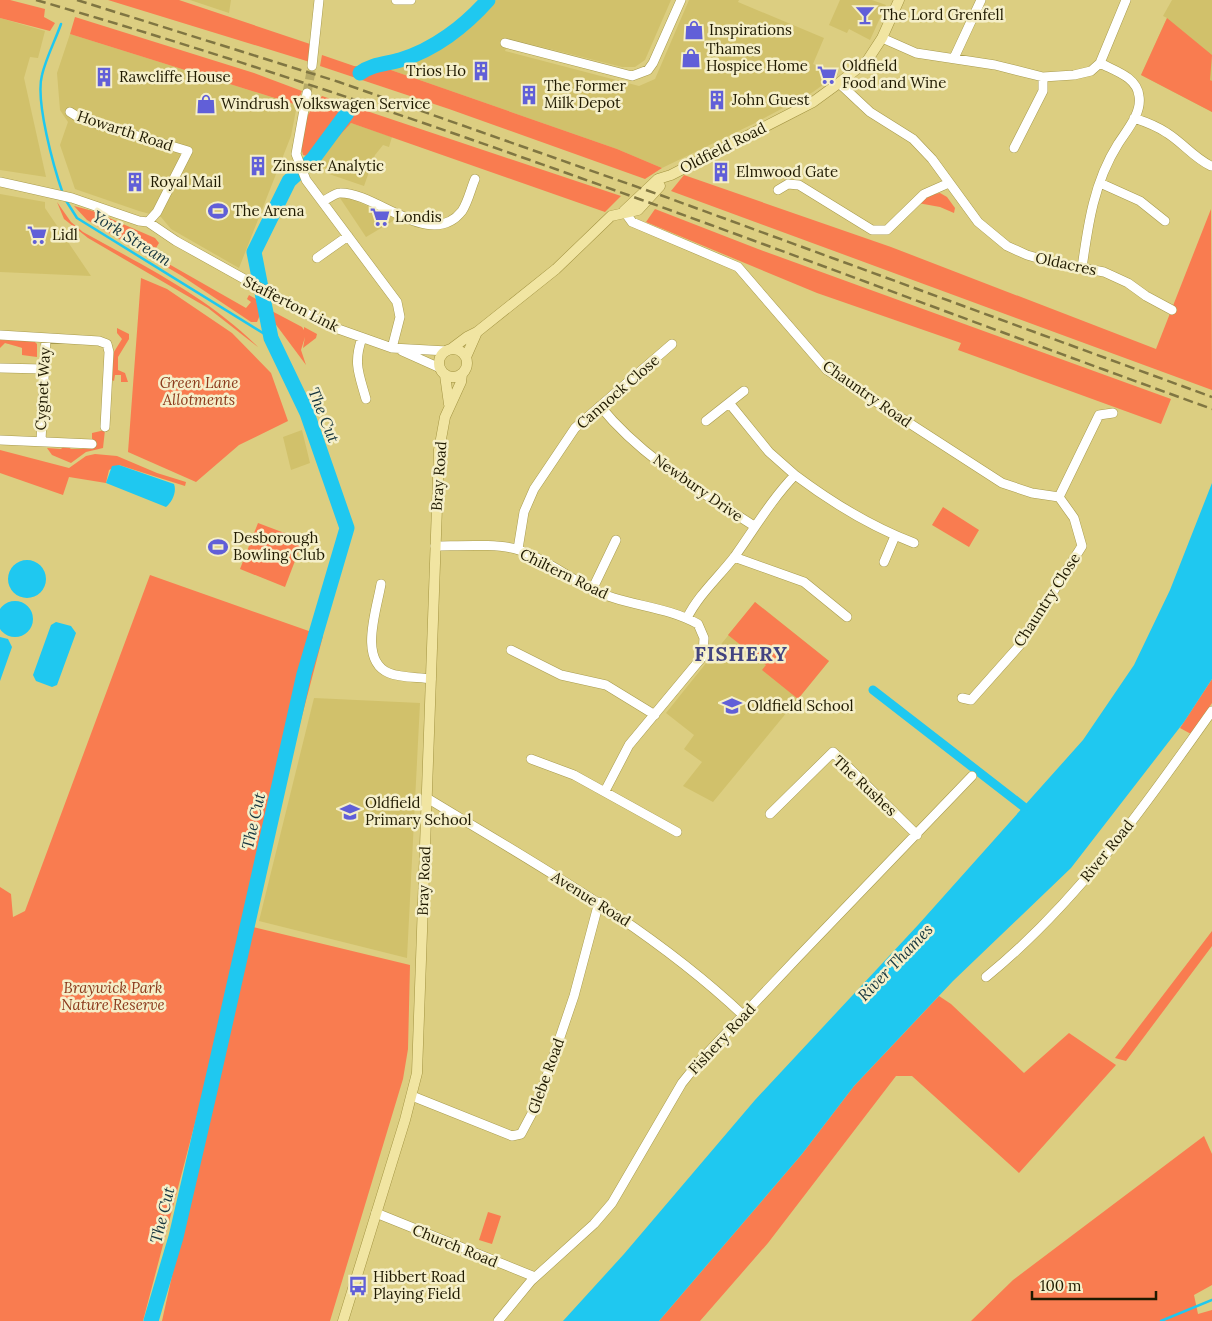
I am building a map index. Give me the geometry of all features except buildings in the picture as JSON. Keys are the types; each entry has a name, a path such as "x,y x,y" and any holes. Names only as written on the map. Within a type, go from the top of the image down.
{"main road":[{"name":"Oldfield Road","path":"449,350 477,332 556,269 612,216 624,211 638,210 671,175 813,102 840,83 867,61 882,38 898,0"},
{"path":"443,371 452,377 462,374 467,367 466,357 477,332"},
{"path":"449,404 440,360 449,350 460,351 466,357"},
{"name":"Bray Road","path":"343,1321 412,1096 417,1065 439,450 449,404 461,382 462,374"}],"street":[{"path":"312,66 319,0"},
{"path":"396,0 411,0"},
{"path":"506,43 632,76 648,70 653,64 680,0"},
{"path":"954,58 981,0"},
{"path":"882,38 916,53 954,58 1042,77 1091,71 1100,63 1126,0"},
{"path":"1082,268 1093,199 1113,152 1134,118 1140,103 1135,84 1128,78 1100,63"},
{"path":"1014,148 1043,91 1042,77"},
{"name":"Oldacres","path":"840,83 870,112 913,139 932,159 978,222 1007,246 1026,255 1114,276 1160,305 1172,310"},
{"path":"306,93 297,138 296,154 306,180 397,302 400,317 392,348 443,371"},
{"name":"Howarth Road","path":"70,112 81,119 188,151 157,212 148,222"},
{"path":"1134,118 1153,124 1169,134 1187,151 1211,166"},
{"path":"323,201 339,193 358,196 428,226 448,222 462,211 475,178"},
{"name":"Stafferton Link","path":"0,182 72,198 139,221 148,222 222,267 327,325 392,348 449,350"},
{"path":"1100,183 1140,202 1165,221"},
{"path":"778,190 788,184 799,185 872,230 887,230 924,194 949,184"},
{"name":"Chauntry Road","path":"624,211 632,222 738,267 827,370 1002,483 1032,494 1059,496"},
{"path":"317,258 348,236"},
{"path":"0,335 99,341 108,345 105,427"},
{"name":"Cygnet Way","path":"41,441 46,338"},
{"path":"362,338 356,354 356,366 366,399"},
{"name":"Cannock Close","path":"518,550 524,512 534,489 575,428 672,344"},
{"path":"0,368 43,369"},
{"path":"706,421 730,404 744,391"},
{"path":"730,404 769,452 795,475 821,494 895,536 914,543"},
{"name":"Newbury Drive","path":"600,406 609,417 659,463 754,526"},
{"path":"1059,496 1099,415 1113,413"},
{"path":"0,440 92,444"},
{"path":"687,618 695,602 734,557 778,493 795,475"},
{"name":"Chauntry Close","path":"962,698 970,700 1019,646 1082,546 1074,518 1059,496"},
{"path":"884,562 895,536"},
{"path":"592,590 616,540"},
{"name":"Chiltern Road","path":"435,546 470,545 518,550 592,590 615,599 655,606 698,624 704,638 703,656 629,745 605,792"},
{"path":"734,557 804,582 847,617"},
{"path":"381,584 371,643 374,659 390,673 431,679"},
{"path":"511,650 561,675 606,685 655,716"},
{"name":"River Road","path":"986,978 1047,920 1078,887 1161,784 1212,712"},
{"name":"The Rushes","path":"770,814 833,752 917,836"},
{"path":"531,759 574,775 677,832"},
{"name":"Fishery Road","path":"498,1321 535,1277 594,1224 612,1202 682,1083 798,956 917,836 972,776"},
{"name":"Avenue Road","path":"427,798 599,902 642,931 694,971 744,1016"},
{"name":"Glebe Road","path":"412,1096 512,1136 521,1134 538,1102 574,996 599,902"},
{"name":"Church Road","path":"376,1214 535,1277"}],"shaded area":[{"path":"190,0 231,0 229,13"},
{"path":"496,0 671,0 645,60 635,67 622,67 510,39 505,51 639,86 655,79 689,0 739,0 738,2 824,38 813,64 838,74 813,92 753,124 662,168 617,149 388,69 392,66 425,56 454,40"},
{"path":"840,0 872,0 886,5 870,40 849,29 847,33 829,25"},
{"path":"1172,0 1212,0 1212,112 1141,75 1167,18 1163,16"},
{"path":"0,18 45,31 38,58 30,57 24,78 46,177 0,170"},
{"path":"70,34 297,105 291,136 239,268 171,229 161,217 75,189 60,145 68,122 60,110 57,73"},
{"path":"351,123 392,137 389,147 383,145 375,155 364,186 329,174 318,159"},
{"path":"0,194 45,202 45,208 91,276 0,272"},
{"path":"340,198 349,198 394,218 393,221 366,237"},
{"path":"302,430 310,463 291,470 283,437"},
{"name":"Oldfield School","path":"755,602 829,661 713,802 683,786 702,762 684,749 694,735 666,713"},
{"name":"Oldfield Primary School","path":"314,698 420,703 407,958 259,921"}],"green space":[{"path":"0,0 10,0 45,9 44,17 55,23 50,31 0,18"},
{"path":"108,0 179,0 313,45 313,63"},
{"path":"75,17 254,73 302,91 297,105 70,34"},
{"path":"1167,18 1212,55 1210,80 1212,81 1212,112 1141,75"},
{"path":"322,55 354,66 388,69 617,149 662,168 645,179 449,109 320,66"},
{"path":"322,96 621,196 605,212 351,123 318,159 303,155 301,137 304,123"},
{"path":"684,175 891,247 1156,349 1211,209 1212,390 671,191"},
{"path":"940,193 947,197 955,208 954,213 940,207 918,203 929,195"},
{"path":"57,202 71,222 83,232 152,270 197,298 239,329 258,347 208,308 88,238 64,219"},
{"path":"74,206 93,211 155,238 159,243 156,248 149,245 147,250 153,255 246,308 251,302 247,299 249,295 256,299 260,315 257,322 251,322 182,276 87,220"},
{"path":"655,209 758,249 1171,399 1161,424 958,350 961,343 817,293 646,222"},
{"name":"Green Lane Allotments","path":"141,278 167,289 232,333 271,373 288,421 239,445 196,482 128,452"},
{"path":"268,309 302,327 304,330 304,327 317,334 316,338 303,348 305,337 301,350 306,365 268,314"},
{"path":"117,328 129,334 129,339 118,357 118,370 125,373 128,382 121,382 121,375 115,375 114,381 110,379 112,355 122,339 117,333"},
{"path":"0,340 34,341 37,344 37,357 22,355 22,348 5,343 0,348"},
{"path":"105,430 103,448 86,452 71,463 52,455 47,448 61,449 65,445 71,449 81,449 92,445 92,433"},
{"path":"0,450 69,468 86,456 95,454 117,456 157,473 186,482 185,486 119,465 109,470 106,483 69,477 63,495 0,473"},
{"path":"943,507 979,530 969,547 932,525"},
{"name":"Desborough Bowling Club","path":"258,523 303,540 285,587 240,569"},
{"name":"Braywick Park Nature Reserve","path":"150,575 323,636 143,1321 0,1321 0,887 11,894 13,917 25,911"},
{"path":"755,602 829,661 798,699 762,670 766,665 728,635"},
{"path":"1212,679 1212,703 1191,734 1180,728"},
{"path":"249,926 410,965 408,1049 403,1079 330,1321 162,1321"},
{"path":"1212,931 1212,946 1126,1061 1115,1058"},
{"path":"939,996 951,1004 1024,1073 1069,1033 1116,1065 1019,1173 912,1076 896,1076 768,1243 700,1321 659,1321 802,1154 854,1086"},
{"path":"1204,1136 1212,1154 1212,1285 1194,1295 1198,1314 1212,1310 1212,1321 971,1321 1013,1280"},
{"path":"488,1212 501,1216 492,1244 479,1240"}],"water":[{"path":"119,465 174,484 173,497 166,507 106,483 112,466"},
{"name":"River Thames","path":"1212,483 1212,679 1184,722 1071,868 953,981 854,1086 802,1154 659,1321 563,1321 624,1254 755,1100 918,925 1083,740 1134,665 1170,590"},
{"path":"27,560 40,566 46,579 40,592 27,598 14,592 8,579 14,566"},
{"path":"15,601 22,602 28,606 32,612 32,626 28,632 22,636 15,637 8,636 2,632 -2,626 -3,619 -2,612 2,606 8,602"},
{"path":"56,622 71,626 76,633 57,685 52,687 36,681 33,675 51,625"},
{"path":"0,637 8,639 12,647 0,681"}],"waterway":[{"path":"360,73 374,66 413,56 425,50 459,28 488,0"},
{"name":"York Stream","path":"61,24 42,75 41,101 46,134 63,194"},
{"name":"The Cut","path":"151,1321 176,1237 304,674 347,528 307,413 271,338 254,252 289,181 313,159 347,113"},
{"name":"York Stream","path":"65,199 77,218 271,338"},
{"path":"873,690 1024,807"},
{"path":"1161,1321 1212,1300"}],"tunnel":[{"path":"307,93 312,66"}],"railway":[{"path":"36,0 185,45 481,143 774,248 1212,409"},
{"path":"77,0 339,82 663,196 1212,397"}],"place":[{"name":"The Lord Grenfell","path":"865,15"},
{"name":"Inspirations","path":"694,30"},
{"name":"Thames Hospice Home","path":"691,58"},
{"name":"Trios Ho","path":"481,71"},
{"name":"Oldfield Food and Wine","path":"827,75"},
{"name":"Rawcliffe House","path":"104,77"},
{"name":"The Former Milk Depot","path":"529,95"},
{"name":"John Guest","path":"717,100"},
{"name":"Windrush Volkswagen Service","path":"206,104"},
{"name":"Zinsser Analytic","path":"258,166"},
{"name":"Elmwood Gate","path":"721,172"},
{"name":"Royal Mail","path":"135,182"},
{"name":"The Arena","path":"218,211"},
{"name":"Londis","path":"380,217"},
{"name":"Lidl","path":"37,235"},
{"name":"Desborough Bowling Club","path":"218,547"},
{"name":"Oldfield School","path":"732,706"},
{"name":"Oldfield Primary School","path":"350,812"},
{"name":"Hibbert Road Playing Field","path":"358,1286"}],"district":[{"name":"FISHERY","path":"741,654"}]}
